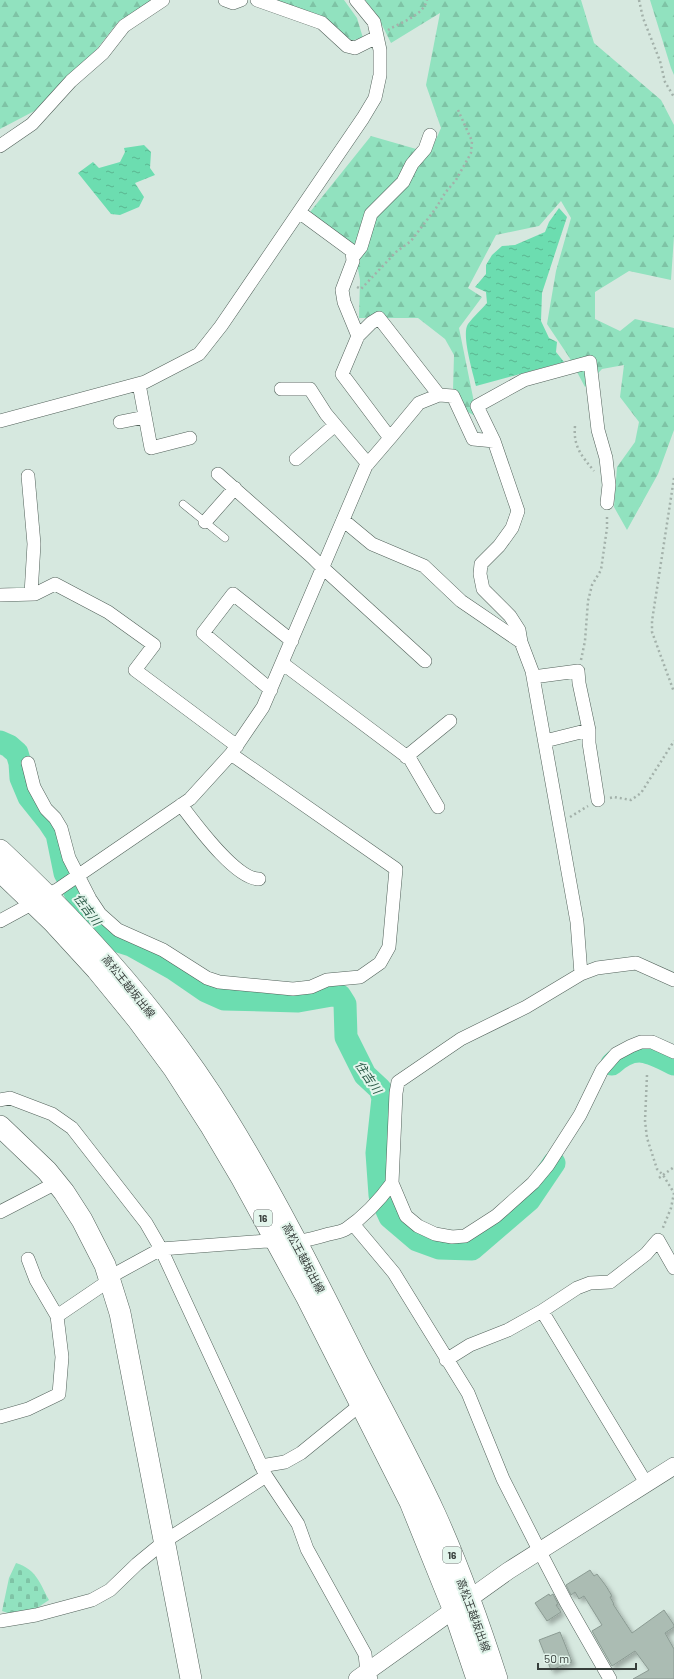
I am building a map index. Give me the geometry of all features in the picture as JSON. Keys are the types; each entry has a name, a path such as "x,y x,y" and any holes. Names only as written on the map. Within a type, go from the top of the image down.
{"main road":[{"name":"高松王越坂出線","path":"0,850 59,887 109,960 151,1010 188,1061 226,1118 286,1242 434,1513 462,1605 477,1679"},
{"name":"高松王越坂出線","path":"0,871 59,887"},
{"path":"0,1126 47,1171 82,1220 105,1265 120,1314 165,1541 190,1679"},
{"name":"高松王越坂出線","path":"286,1242 307,1298 462,1605 497,1679"}],"street":[{"path":"0,146 32,124 71,80 103,53 124,26 163,0"},
{"path":"225,0 232,3 241,0"},
{"path":"257,0 322,23 347,46 355,48 377,37"},
{"path":"0,421 145,382 200,354 221,326 299,212 375,98 380,74 380,50 374,22 356,0"},
{"path":"353,257 361,247 371,214 403,182 412,164 425,149 430,135"},
{"path":"299,212 352,251 353,261 342,290 344,302 358,336"},
{"path":"390,438 342,374 358,336 371,323 378,318 438,395"},
{"path":"581,974 577,922 533,677 518,630 510,616 483,589 480,574 481,564 512,528 518,511 494,441 477,406 524,380 590,362 598,430 606,458 609,485 607,503"},
{"path":"139,384 150,448 190,438"},
{"path":"281,389 310,389 326,414 368,464"},
{"path":"0,921 59,887 190,799 234,750 264,707 368,464 419,403 438,395 453,396 473,439 494,441"},
{"path":"120,422 145,417"},
{"path":"296,459 335,425"},
{"path":"218,474 425,660"},
{"path":"28,476 34,544 31,594"},
{"path":"205,522 235,488"},
{"path":"343,520 372,544 424,566 461,601 521,642"},
{"path":"0,595 31,594 55,584 108,612 154,645 135,670 234,750 396,869 389,947 380,963 360,977 327,980 311,987 293,989 219,982 207,978 163,950 118,930 100,914 90,899 59,887"},
{"path":"271,690 203,633 233,594 292,641"},
{"path":"282,663 410,759 438,808"},
{"path":"533,677 578,671 579,683 589,730 589,743 598,800"},
{"path":"406,757 450,721"},
{"path":"545,741 589,730"},
{"path":"28,763 34,787 46,809 55,818 61,828 69,858 59,887"},
{"path":"181,805 208,840 227,860 252,879 259,879"},
{"path":"674,980 636,963 597,968 581,974 526,1007 461,1039 398,1082 396,1093 392,1183 406,1216 418,1226 435,1234 452,1237 465,1236 496,1216 533,1183 548,1165 580,1115 602,1070 616,1054 642,1042 652,1042 674,1052"},
{"path":"0,1100 10,1098 52,1114 72,1128 146,1223 161,1249 264,1471 298,1524 307,1549 365,1654 365,1677"},
{"path":"0,1212 56,1183"},
{"path":"57,1316 117,1274 161,1249 267,1241 286,1242 307,1240 345,1230 374,1206 392,1183"},
{"path":"352,1224 394,1273 446,1360 451,1364 468,1393 503,1479 566,1602 610,1679"},
{"path":"446,1360 470,1345 508,1330 542,1311 577,1288 590,1284 610,1282 646,1254 658,1240 674,1268"},
{"path":"0,1417 28,1409 59,1394 62,1357 57,1316 36,1280 28,1259"},
{"path":"542,1311 646,1483"},
{"path":"0,1621 36,1615 92,1600 110,1590 137,1564 165,1541 264,1471 301,1453 360,1405"},
{"path":"365,1677 539,1550 674,1466"}],"lane":[{"path":"183,504 225,538"}],"path":[{"path":"377,37 401,22 414,17 425,7 427,0"},
{"path":"639,0 643,18 660,61 665,82 674,98"},
{"path":"346,281 361,289 396,252 411,241 456,180 471,153 472,141 458,110"},
{"path":"576,426 574,437 579,451 596,474"},
{"path":"674,478 652,621 652,632 674,692"},
{"path":"578,671 585,641 588,601 592,585 601,570 607,528 607,503"},
{"path":"560,823 598,800 614,797 632,800 641,793 674,740"},
{"path":"646,1076 645,1121 647,1138 657,1169 663,1175 674,1193 671,1208 658,1240"},
{"path":"660,1178 674,1167"}],"green space":[{"path":"0,0 153,0 118,22 96,50 42,107 0,129"},
{"path":"273,0 344,0 357,18 363,38 349,41"},
{"path":"365,0 581,0 594,43 661,100 674,125 674,236 671,280 629,271 595,292 595,319 620,331 635,319 674,328 674,430 658,474 627,530 614,507 617,467 635,442 639,422 620,397 624,365 602,369 585,387 569,357 547,324 556,271 571,218 561,201 539,226 496,235 468,288 482,297 459,328 477,417 466,411 453,390 454,355 445,339 418,318 359,318 360,280 354,247 310,212 371,136 430,153 441,128 426,85 440,13 391,43 377,15"},
{"path":"650,0 674,0 674,75 671,68"},
{"path":"16,1563 29,1569 37,1577 49,1600 37,1608 16,1616 2,1611 9,1578"}],"water":[{"path":"144,145 151,152 150,168 155,175 135,183 144,197 139,207 120,215 111,214 78,173 93,162 99,168 120,162 125,152 124,148"},
{"path":"559,208 567,217 542,293 541,321 549,338 557,342 556,352 564,362 476,386 468,354 466,329 470,321 487,303 486,292 475,287 486,274 486,265 492,255 502,246 515,245 545,232 549,222"}],"building":[{"path":"590,1570 594,1576 597,1574 606,1586 612,1596 610,1597 613,1604 632,1633 664,1610 674,1625 674,1627 665,1633 674,1649 674,1679 633,1679 649,1670 635,1651 612,1666 592,1631 602,1625 584,1596 579,1599 575,1592 571,1595 566,1585"},
{"path":"549,1594 550,1596 553,1594 558,1604 556,1605 561,1612 547,1621 535,1603"},
{"path":"560,1632 572,1662 551,1670 539,1640"}],"waterway":[{"name":"住吉川","path":"0,742 9,746 17,753 20,763 21,778 29,797 57,834 65,873 75,892 94,920 112,939 131,945 174,969 206,991 224,999 298,1001 332,995 340,996 345,1004 346,1037 365,1075 380,1089 383,1098 377,1153 380,1195 390,1217 417,1240 439,1248 472,1249 529,1200 554,1163"},
{"name":"住吉川","path":"612,1064 620,1057 635,1051 649,1053 674,1064"}]}
